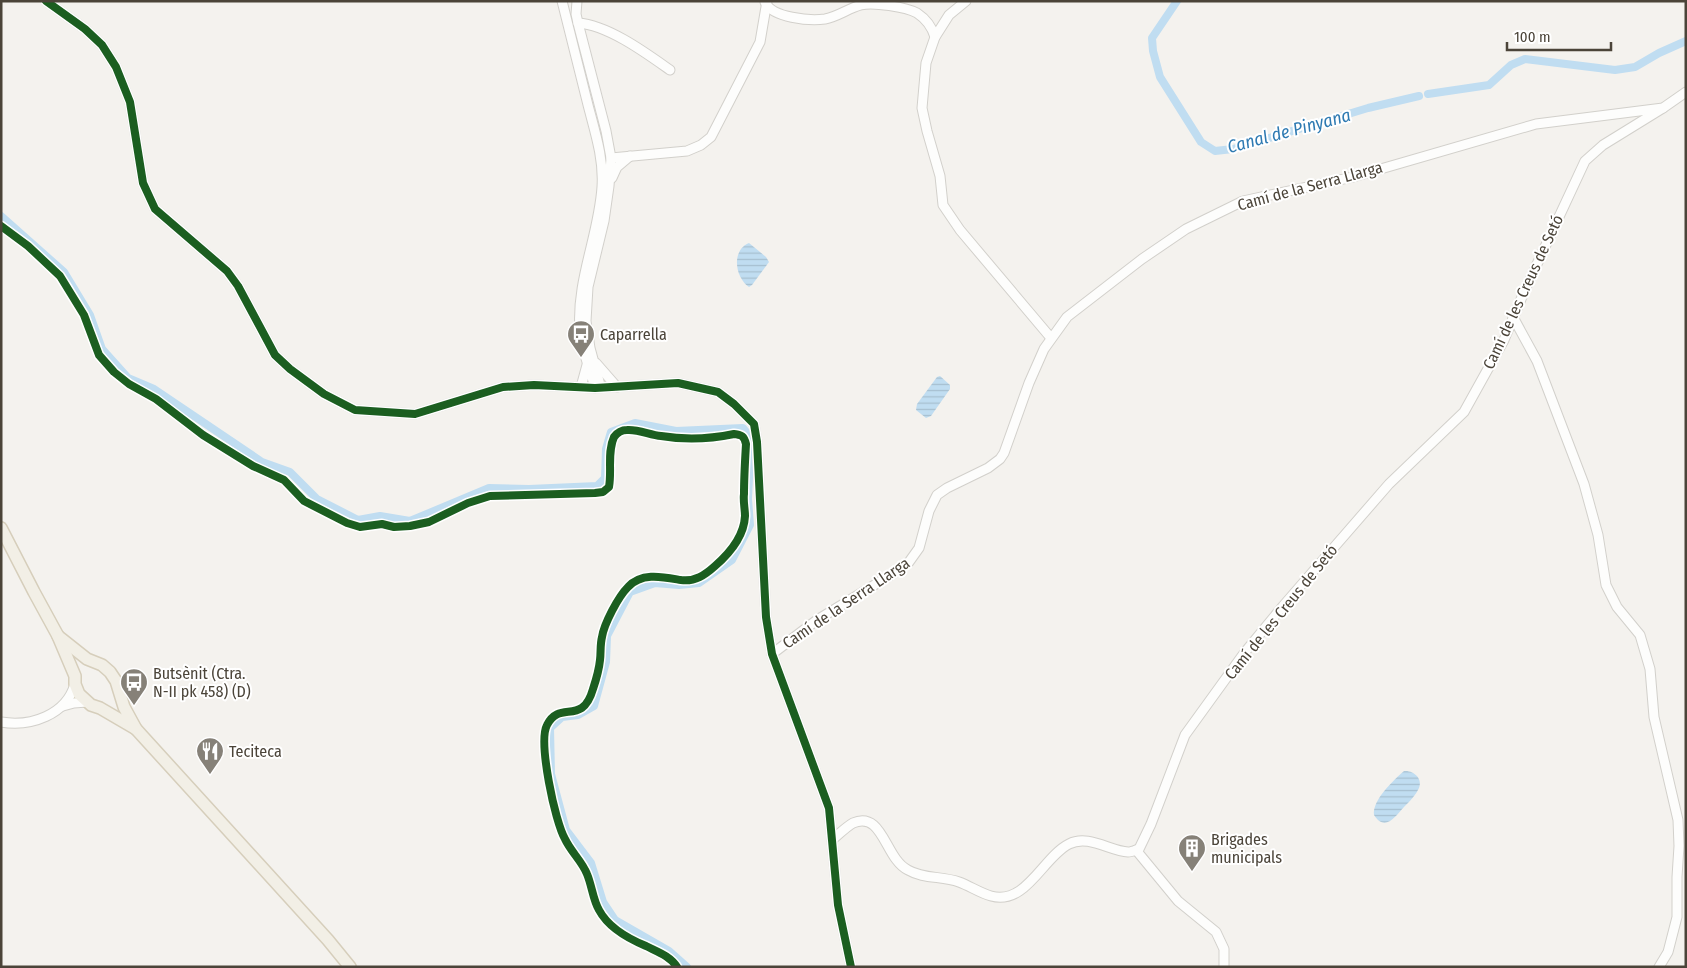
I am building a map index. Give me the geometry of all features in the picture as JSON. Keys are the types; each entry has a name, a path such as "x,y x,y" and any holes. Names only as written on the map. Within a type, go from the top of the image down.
{"main road":[{"path":"1,528 58,636 79,694 87,702 136,729"},
{"path":"58,636 92,663"},
{"path":"75,680 80,666 87,663 102,665 110,672 116,681 124,707 136,729 328,940 350,967"},
{"path":"100,708 107,707 113,703 119,691"}],"street":[{"path":"46,1 85,29 102,45 116,67 130,102 143,183 155,209 227,271 238,286 276,355 297,374 324,394 356,410 415,414 504,387 534,385 598,388 678,383 718,392 734,404 754,424 757,442 766,617 772,654 827,803 830,816 838,905 852,967"},
{"path":"562,1 602,160 602,187 597,222 586,270 580,312 580,330 598,388"},
{"path":"576,1 578,23 611,158 604,221 588,287 586,321 590,363 581,387"},
{"path":"966,1 949,15 935,37 926,63 922,108 940,176 943,205 960,230 1051,338"},
{"path":"611,158 687,151 701,145 711,137 760,42 767,2 790,17 824,19 861,5 874,3 916,13 932,27 935,37"},
{"path":"578,23 584,23 629,42 670,70"},
{"name":"Camí de la Serra Llarga","path":"772,654 816,620 909,562 918,548 929,511 937,495 947,488 988,468 1000,459 1004,453 1029,383 1044,350 1067,317 1142,259 1186,229 1243,201 1353,176 1536,124 1663,108 1686,92"},
{"name":"Camí de les Creus de Setó","path":"1136,850 1139,849 1151,824 1185,735 1245,652 1282,606 1389,484 1464,412 1504,340 1585,161 1603,145 1663,108"},
{"path":"607,138 617,150 631,156"},
{"path":"597,140 611,158"},
{"path":"609,186 617,168 631,156"},
{"path":"602,176 611,158"},
{"path":"1513,317 1538,361 1584,484 1598,535 1606,585 1617,607 1640,635 1650,669 1654,718 1678,820 1679,846 1676,877 1677,918 1668,952 1660,967"},
{"path":"590,363 617,387"},
{"path":"62,706 69,699 75,680"},
{"path":"1,722 19,724 32,722 62,706 87,702"},
{"path":"832,840 853,823 862,821 874,824 897,862 908,871 956,881 998,898 1010,896 1022,889 1065,847 1074,842 1084,841 1129,852 1136,850 1178,901 1216,932 1224,949 1224,967"}],"water":[{"path":"749,243 766,257 769,262 749,287 744,283 738,271 737,258 743,247"},
{"path":"940,376 950,385 950,389 931,416 926,418 916,410 917,404 937,377"},
{"path":"1404,771 1411,772 1419,778 1419,788 1390,821 1382,822 1374,815 1376,803"}],"waterway":[{"name":"Canal de Pinyana","path":"1177,1 1152,38 1153,51 1160,77 1201,142 1215,151 1233,149 1368,108 1419,96"},
{"name":"Canal de Pinyana","path":"1428,94 1489,85 1511,65 1525,59 1615,70 1635,67 1659,53 1686,41"},
{"name":"Canal de Pinyana","path":"1,216 64,272 90,315 102,349 128,378 154,389 262,462 290,472 317,499 358,520 380,516 410,521 489,488 529,489 597,486 605,478 606,449 611,432 635,423 676,431 743,428 751,438 748,499 750,525 732,560 699,583 679,585 655,583 630,592 607,636 606,662 594,706 578,715 562,717 550,728 551,774 566,830 591,863 603,902 615,920 669,951 687,967"}],"cycle path":[{"path":"46,1 85,29 102,45 116,67 130,102 143,183 155,209 227,271 238,286 275,355 290,369 324,394 355,410 415,414 503,387 534,385 595,388 678,383 718,392 734,404 754,424 757,442 766,617 772,654 829,808 838,905 851,967"},
{"path":"1,226 28,246 60,276 84,315 99,355 114,372 129,384 156,399 203,435 253,466 284,480 304,501 347,523 360,527 382,524 394,527 410,526 429,522 468,503 490,496 603,492 609,487 612,443 614,437 623,431 635,430 679,438 741,435 746,444 745,516 739,538 726,556 704,575 686,580 646,577 634,582 624,591 608,618 603,632 598,671 588,700 583,707 558,714 552,718 547,725 545,734 546,764 561,830 567,844 587,874 599,910 608,922 620,932 663,955 677,967"}],"place":[{"name":"Caparrella","path":"581,358"},
{"name":"Butsènit (Ctra. N-II pk 458) (D)","path":"134,706"},
{"name":"Teciteca","path":"210,775"},
{"name":"Brigades municipals","path":"1192,872"}]}
